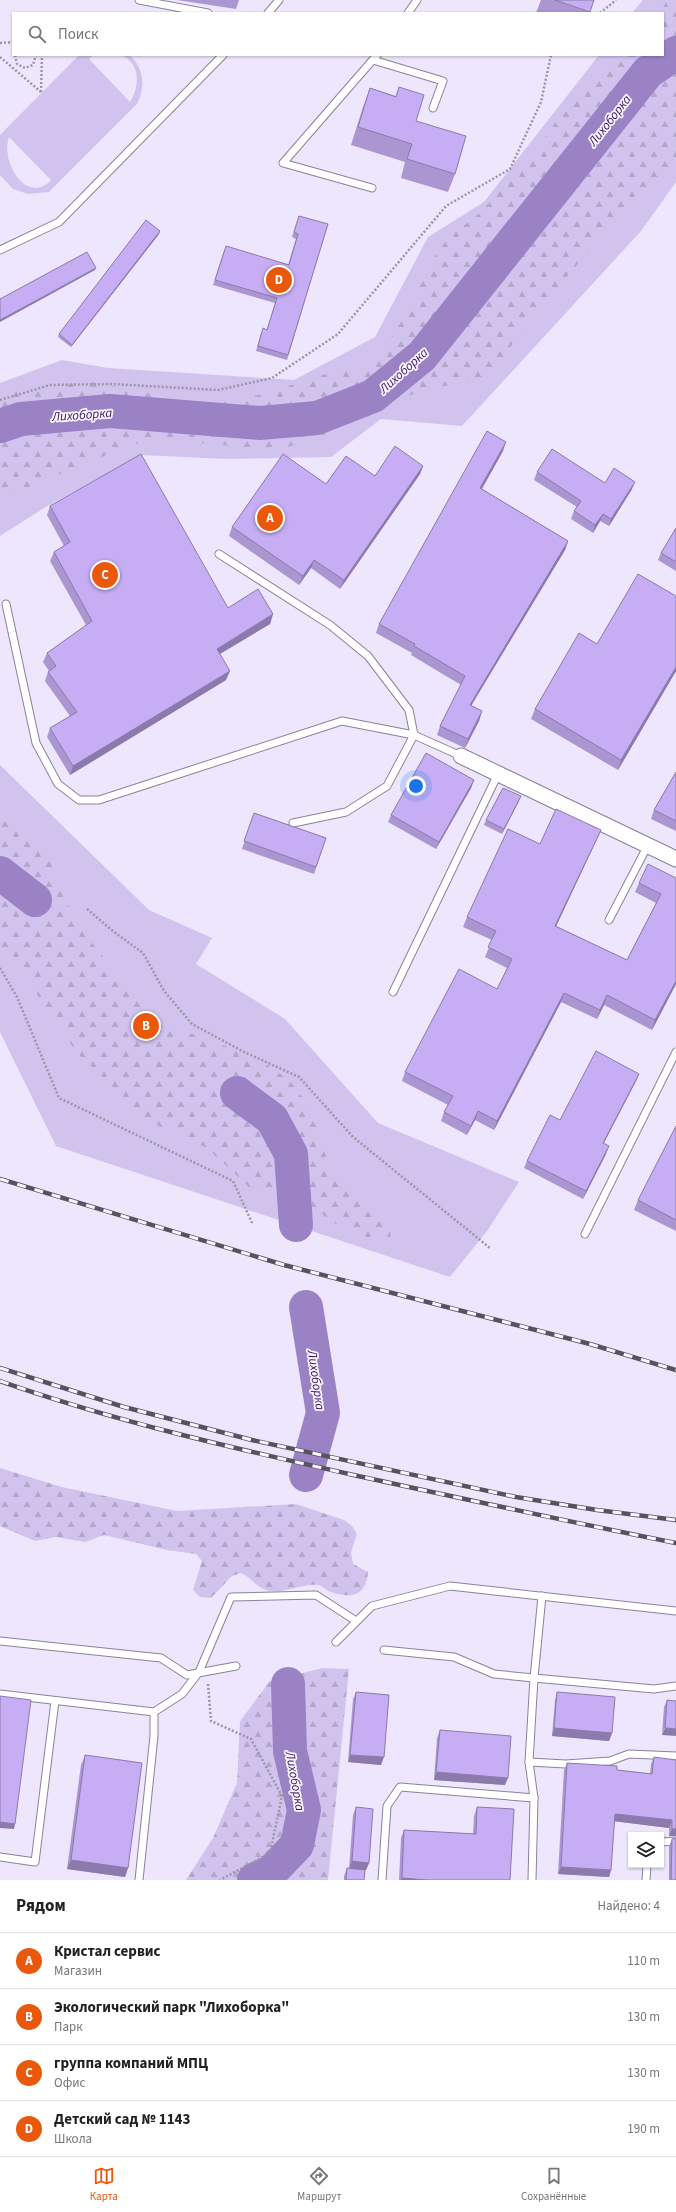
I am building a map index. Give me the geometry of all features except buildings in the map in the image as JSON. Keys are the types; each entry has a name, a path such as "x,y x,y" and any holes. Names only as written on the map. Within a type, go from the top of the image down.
{"street":[{"path":"461,756 676,859"}],"lane":[{"path":"139,0 203,12"},
{"path":"269,12 279,0"},
{"path":"409,12 417,0"},
{"path":"0,250 59,222 222,56"},
{"path":"372,188 283,163 375,58 443,81 433,108"},
{"path":"219,554 330,625 368,656 409,710 414,735 387,786 346,812 293,823"},
{"path":"6,604 36,743 58,784 79,800 99,800 342,721 414,735 461,756"},
{"path":"393,992 498,774"},
{"path":"609,920 648,846"},
{"path":"585,1234 676,1052"},
{"path":"336,1642 372,1606 450,1586 676,1611"},
{"path":"0,1694 154,1712 182,1694 199,1672 231,1597 316,1595 356,1621"},
{"path":"532,1880 534,1798 529,1762 534,1678 542,1596"},
{"path":"0,1641 161,1658 187,1675 236,1666"},
{"path":"384,1650 454,1657 494,1674 654,1689 676,1686"},
{"path":"0,1857 35,1862 55,1701"},
{"path":"138,1880 154,1736 154,1712"},
{"path":"529,1762 566,1764 610,1761 629,1754 676,1756"},
{"path":"382,1880 387,1806 400,1787 534,1798"},
{"path":"664,1842 676,1841"},
{"path":"646,1880 647,1868"}],"path":[{"path":"601,12 616,0"},
{"path":"0,42 12,42"},
{"path":"0,58 41,92 42,56 37,56 33,65 25,68 17,64 15,56"},
{"path":"0,400 50,384 112,384 218,390 272,378 338,334 446,206 510,169 541,102 552,56"},
{"path":"87,909 114,932 144,953 164,991 192,1024 244,1052 299,1077 354,1138 490,1248"},
{"path":"0,968 17,997 59,1098 233,1181 253,1225"},
{"path":"199,1672 209,1686 211,1721 251,1739 282,1796 270,1853 220,1880"}],"green space":[{"path":"643,0 676,0 676,182 641,231 462,426 381,419 331,457 226,459 140,455 44,508 0,536 0,383 62,360 108,368 294,380 375,337 428,237 484,202 598,56 664,56 664,12 633,12"},
{"path":"667,0 676,0 676,163 611,225 534,315 487,379 421,390 344,428 288,447 271,450 171,440 133,444 9,495 0,488 1,388 44,391 83,380 181,400 223,400 264,394 341,369 360,368 377,358 411,307 426,268 449,237 481,212 541,144 574,94 624,56 664,56 664,12 661,12"},
{"path":"78,56 93,56 89,59 130,102 136,89 137,76 132,64 123,56 131,56 135,60 141,72 142,78 142,91 137,104 49,192 28,194 13,189 0,175 0,135","holes":["9,137 51,180 42,187 33,188 18,178 8,158 7,147"]},
{"path":"0,765 149,910 212,938 196,964 285,1019 378,1123 519,1182 487,1231 450,1277 56,1146 0,1032"},
{"path":"0,807 46,850 76,923 125,984 166,1024 257,1058 288,1079 314,1111 329,1168 341,1183 389,1224 392,1244 355,1237 323,1215 267,1197 249,1187 207,1148 150,1122 78,1054 44,1007 25,972 0,949"},
{"path":"0,1468 62,1487 177,1511 296,1504 344,1520 352,1526 357,1534 351,1552 353,1564 368,1572 367,1581 360,1592 349,1595 342,1595 328,1591 322,1586 318,1585 272,1591 262,1589 241,1573 232,1576 211,1598 200,1597 193,1590 202,1561 196,1554 167,1550 104,1535 85,1542 56,1537 35,1541 0,1526"},
{"path":"323,1668 349,1669 328,1880 186,1880 213,1838 237,1783 240,1721 270,1681"}],"waterway":[{"name":"Лихоборка","path":"0,426 21,419 110,411 260,423 317,418 373,396 422,356 648,72 676,53"},
{"name":"Лихоборка","path":"0,873 35,900"},
{"name":"Лихоборка","path":"237,1093 272,1119 291,1154 296,1225"},
{"name":"Лихоборка","path":"306,1307 323,1413 306,1475"},
{"name":"Лихоборка","path":"254,1880 271,1872 297,1845 304,1810 290,1751 288,1684"}],"railway":[{"path":"0,1179 284,1265 590,1344 676,1370"},
{"path":"0,1368 124,1407 252,1440 516,1497 597,1510 676,1520"},
{"path":"0,1381 44,1396 133,1422 222,1445 398,1485 676,1543"}],"place":[{"name":"Детский сад № 1143","path":"279,280"},
{"name":"Кристал сервис","path":"270,518"},
{"name":"группа компаний МПЦ","path":"105,575"},
{"name":"Экологический парк \"Лихоборка\"","path":"146,1026"}]}
